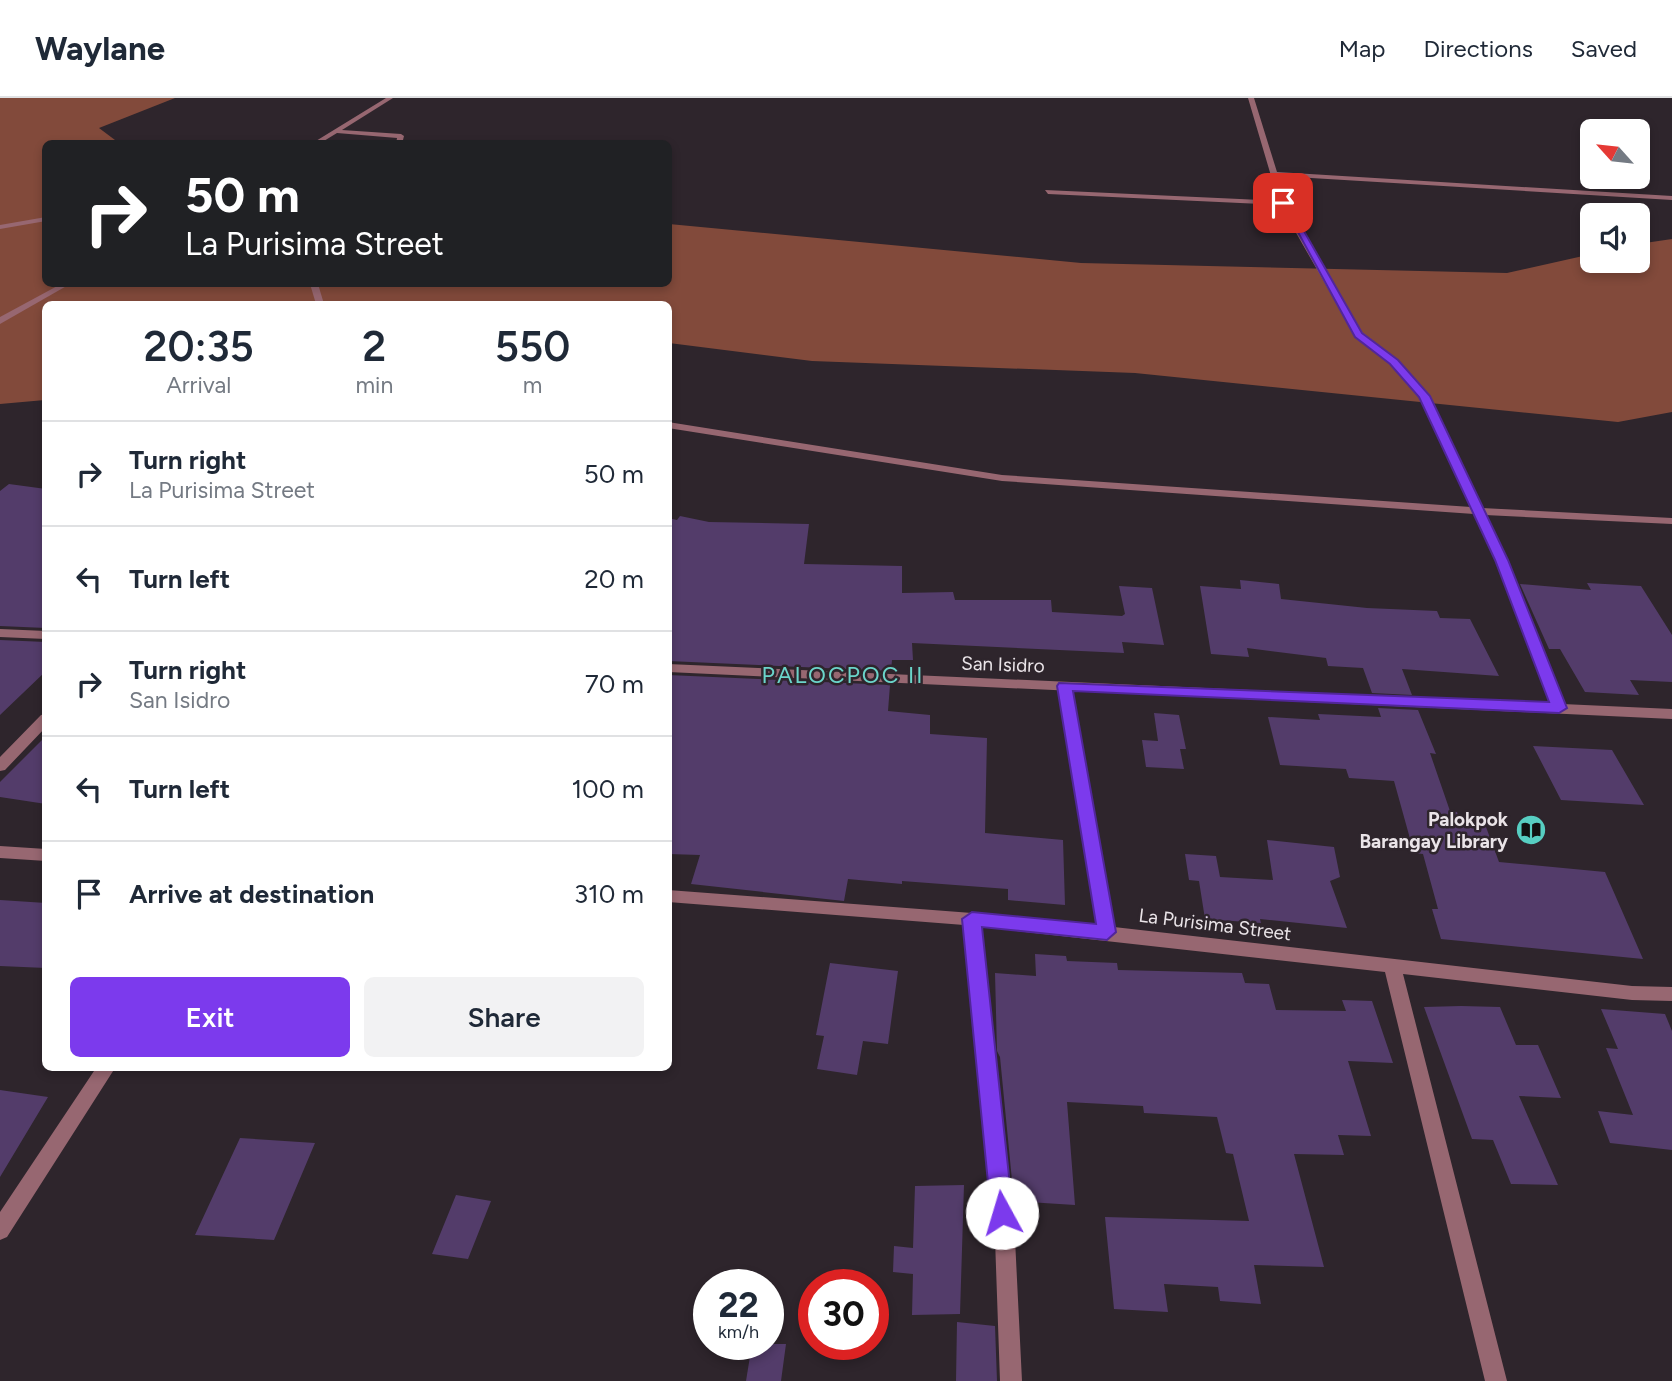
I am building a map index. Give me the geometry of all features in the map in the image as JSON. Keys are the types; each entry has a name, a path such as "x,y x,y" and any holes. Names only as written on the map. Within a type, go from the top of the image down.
{"street":[{"path":"320,140 390,98"},
{"path":"1251,98 1277,174 1283,203 1358,334 1394,362 1424,396 1501,560 1559,708"},
{"path":"334,131 401,136 400,140"},
{"path":"1277,174 1672,198"},
{"path":"1048,192 1283,203"},
{"path":"0,227 42,220"},
{"path":"0,321 61,287"},
{"path":"672,426 1002,478 1478,511 1672,521"},
{"path":"0,633 42,635"},
{"name":"San Isidro","path":"672,668 1672,714"},
{"path":"1065,686 1107,932"},
{"path":"0,766 42,723"},
{"path":"0,852 42,855"},
{"name":"La Purisima Street","path":"672,896 1107,932 1632,993 1672,994"},
{"path":"972,919 1004,1239 1011,1381"},
{"path":"1392,965 1496,1381"},
{"path":"0,1230 104,1071"}],"shaded area":[{"path":"0,98 175,98 99,128 115,140 42,140 42,287 672,287 672,224 1081,263 1507,273 1580,257 1580,273 1650,273 1650,242 1672,239 1672,412 1618,422 1135,373 812,361 672,343 672,301 42,301 42,400 0,404"}],"building":[{"path":"9,484 42,488 42,628 0,626 0,491"},
{"path":"680,516 709,522 809,524 804,564 902,566 902,593 953,592 955,600 1051,600 1052,612 1122,616 1125,614 1119,586 1152,588 1164,645 1122,642 1124,653 912,643 913,660 892,660 891,671 672,661 672,519 677,520"},
{"path":"1240,580 1279,584 1281,599 1367,608 1437,611 1440,618 1470,619 1499,676 1402,669 1412,695 1372,693 1363,668 1328,666 1326,658 1247,648 1249,657 1211,654 1200,586 1241,589"},
{"path":"1587,583 1641,586 1672,635 1672,682 1630,680 1639,695 1585,692 1560,649 1549,649 1520,584 1591,590"},
{"path":"0,640 42,642 42,675 0,715"},
{"path":"672,675 890,685 888,711 930,715 930,734 987,738 985,833 1063,840 1065,905 1008,900 1008,889 902,881 902,884 848,879 844,901 691,884 700,855 672,854"},
{"path":"1378,708 1418,710 1436,754 1430,753 1450,811 1457,812 1462,825 1486,827 1499,862 1605,872 1643,959 1441,939 1432,909 1438,909 1423,854 1414,853 1394,781 1349,778 1346,769 1280,765 1268,717 1320,720 1318,714 1381,717"},
{"path":"1154,713 1179,715 1186,749 1180,749 1184,769 1146,767 1142,740 1158,741"},
{"path":"42,740 42,803 0,797 0,782"},
{"path":"1533,746 1612,750 1644,805 1561,800"},
{"path":"1267,840 1334,847 1340,877 1330,881 1347,928 1260,919 1261,923 1205,919 1199,881 1189,880 1185,854 1216,856 1220,877 1273,880"},
{"path":"0,900 42,903 42,968 0,966"},
{"path":"1035,954 1066,956 1067,961 1117,963 1118,970 1242,973 1245,983 1269,984 1276,1010 1346,1011 1342,1000 1372,1001 1393,1063 1348,1061 1371,1136 1338,1135 1344,1155 1294,1154 1324,1267 1254,1265 1261,1304 1220,1301 1218,1287 1164,1284 1168,1312 1114,1309 1105,1217 1249,1221 1233,1154 1226,1153 1217,1117 1144,1113 1143,1106 1067,1102 1075,1205 1014,1201 1000,1057 997,1051 995,973 1036,976"},
{"path":"830,963 898,971 888,1044 863,1041 857,1075 817,1069 824,1036 816,1035"},
{"path":"1424,1007 1500,1007 1516,1045 1538,1045 1561,1098 1519,1096 1558,1185 1511,1184 1493,1140 1472,1139"},
{"path":"1601,1009 1665,1014 1672,1031 1672,1150 1610,1143 1598,1111 1633,1115 1606,1048 1618,1049"},
{"path":"0,1090 48,1097 0,1177"},
{"path":"240,1138 315,1143 274,1240 195,1235"},
{"path":"964,1185 960,1314 912,1315 913,1274 893,1272 894,1246 913,1248 915,1186"},
{"path":"456,1195 491,1201 468,1259 432,1254"},
{"path":"957,1322 995,1326 997,1381 956,1381"},
{"path":"749,1360 784,1360 781,1381 746,1381"}],"place":[{"name":"Palokpok Barangay Library","path":"1531,830"}],"district":[{"name":"PALOCPOC II","path":"843,675"}],"route":[{"path":"1002,1213 972,919 1107,932 1065,686 1559,708 1501,560 1424,396 1394,362 1358,334 1283,203"}]}
